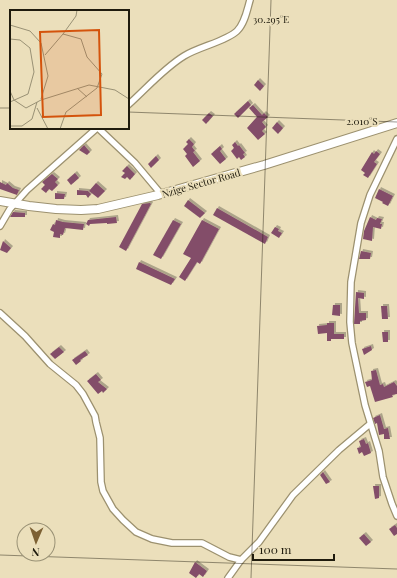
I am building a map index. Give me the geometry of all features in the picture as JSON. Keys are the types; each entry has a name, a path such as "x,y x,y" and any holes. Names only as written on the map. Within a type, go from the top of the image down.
{"main road":[{"name":"Nzige Sector Road","path":"0,201 49,208 81,210 106,207 162,194 264,165 397,123"}],"street":[{"path":"129,104 184,56 229,37 238,30 243,21 250,0"},
{"path":"0,226 6,214 27,190 96,129"},
{"path":"98,129 135,163 162,194"},
{"path":"397,139 366,205 358,239 351,282 350,322 352,344 365,405 379,451 383,478 397,516"},
{"path":"0,313 25,336 50,364 76,386 83,394 95,416 100,438 100,482 103,491 113,509 123,520 136,532 152,539 172,543 202,543 229,557 241,560"},
{"path":"228,578 241,560 259,542 293,495 339,450 370,424"}],"building":[{"path":"258,80 264,86 260,91 254,85"},
{"path":"248,101 251,105 238,118 234,114"},
{"path":"253,105 262,115 264,113 268,117 262,122 266,127 262,131 265,134 258,140 247,128 257,117 249,108"},
{"path":"209,113 213,116 206,124 202,120"},
{"path":"277,122 283,128 278,134 272,128"},
{"path":"189,139 194,144 192,147 195,151 193,152 200,161 193,167 185,156 187,154 183,149 188,144 186,142"},
{"path":"235,142 245,153 243,154 245,157 241,160 239,157 237,159 231,151 234,148 232,145"},
{"path":"84,145 90,152 87,155 79,150"},
{"path":"220,146 222,149 220,151 226,159 220,164 211,154"},
{"path":"376,151 380,154 374,162 377,164 368,178 363,175 365,173 361,170 372,152 374,154"},
{"path":"156,156 159,160 151,168 148,164"},
{"path":"127,166 135,174 130,180 127,177 125,179 121,177 125,173 122,171"},
{"path":"75,173 79,178 71,185 67,180"},
{"path":"52,174 58,179 55,182 58,185 52,191 49,189 46,193 41,189 45,185 42,182"},
{"path":"0,182 6,185 7,183 13,188 19,190 17,195 0,189"},
{"path":"96,183 105,191 98,198 89,191"},
{"path":"379,189 393,196 388,206 375,198"},
{"path":"77,190 88,191 91,194 88,198 86,195 77,195"},
{"path":"55,193 65,194 64,199 55,199"},
{"path":"188,200 205,213 200,218 184,206"},
{"path":"142,204 151,204 126,251 119,247"},
{"path":"217,208 268,237 265,244 213,215"},
{"path":"13,212 25,213 25,217 10,217"},
{"path":"116,217 117,223 90,224 89,226 86,224 88,220"},
{"path":"370,217 376,220 377,218 382,219 380,224 382,224 381,229 373,227 372,241 363,239 364,231"},
{"path":"56,220 84,224 83,230 65,228 63,235 60,234 60,238 53,237 54,232 50,230 53,224 55,225"},
{"path":"173,220 181,224 161,259 153,255"},
{"path":"202,220 219,229 200,264 197,262 185,281 179,277 191,258 183,254"},
{"path":"275,227 282,233 279,238 271,233"},
{"path":"3,241 11,248 7,253 0,250"},
{"path":"361,251 371,253 370,259 359,259"},
{"path":"139,262 175,279 171,285 136,269"},
{"path":"356,292 364,293 364,299 358,298 359,313 366,313 366,320 360,321 360,324 354,324"},
{"path":"333,305 340,305 340,316 332,315"},
{"path":"381,306 387,306 388,319 382,319"},
{"path":"327,323 334,323 334,334 344,334 344,339 331,339 331,341 327,341 327,333 318,334 317,326 327,325"},
{"path":"382,332 388,332 388,342 383,342"},
{"path":"371,346 372,350 364,355 362,349"},
{"path":"59,347 64,352 55,359 50,354"},
{"path":"85,351 88,355 80,360 81,361 76,365 72,360"},
{"path":"376,370 380,385 383,384 384,387 394,382 397,386 397,394 392,395 393,397 375,402 370,386 367,387 365,382 372,380 371,371"},
{"path":"96,374 101,380 98,382 107,389 103,393 102,391 98,394 87,381"},
{"path":"380,415 384,429 388,428 390,439 384,439 384,434 379,435 377,423 375,424 373,418"},
{"path":"364,439 366,444 368,443 371,453 364,456 362,452 359,454 357,448 361,447 359,441"},
{"path":"323,472 330,482 326,484 320,475"},
{"path":"373,486 379,486 379,498 375,499"},
{"path":"395,525 397,528 397,534 394,536 389,529"},
{"path":"364,534 371,542 366,546 359,538"},
{"path":"195,562 207,571 203,577 199,574 196,578 189,573"}]}
